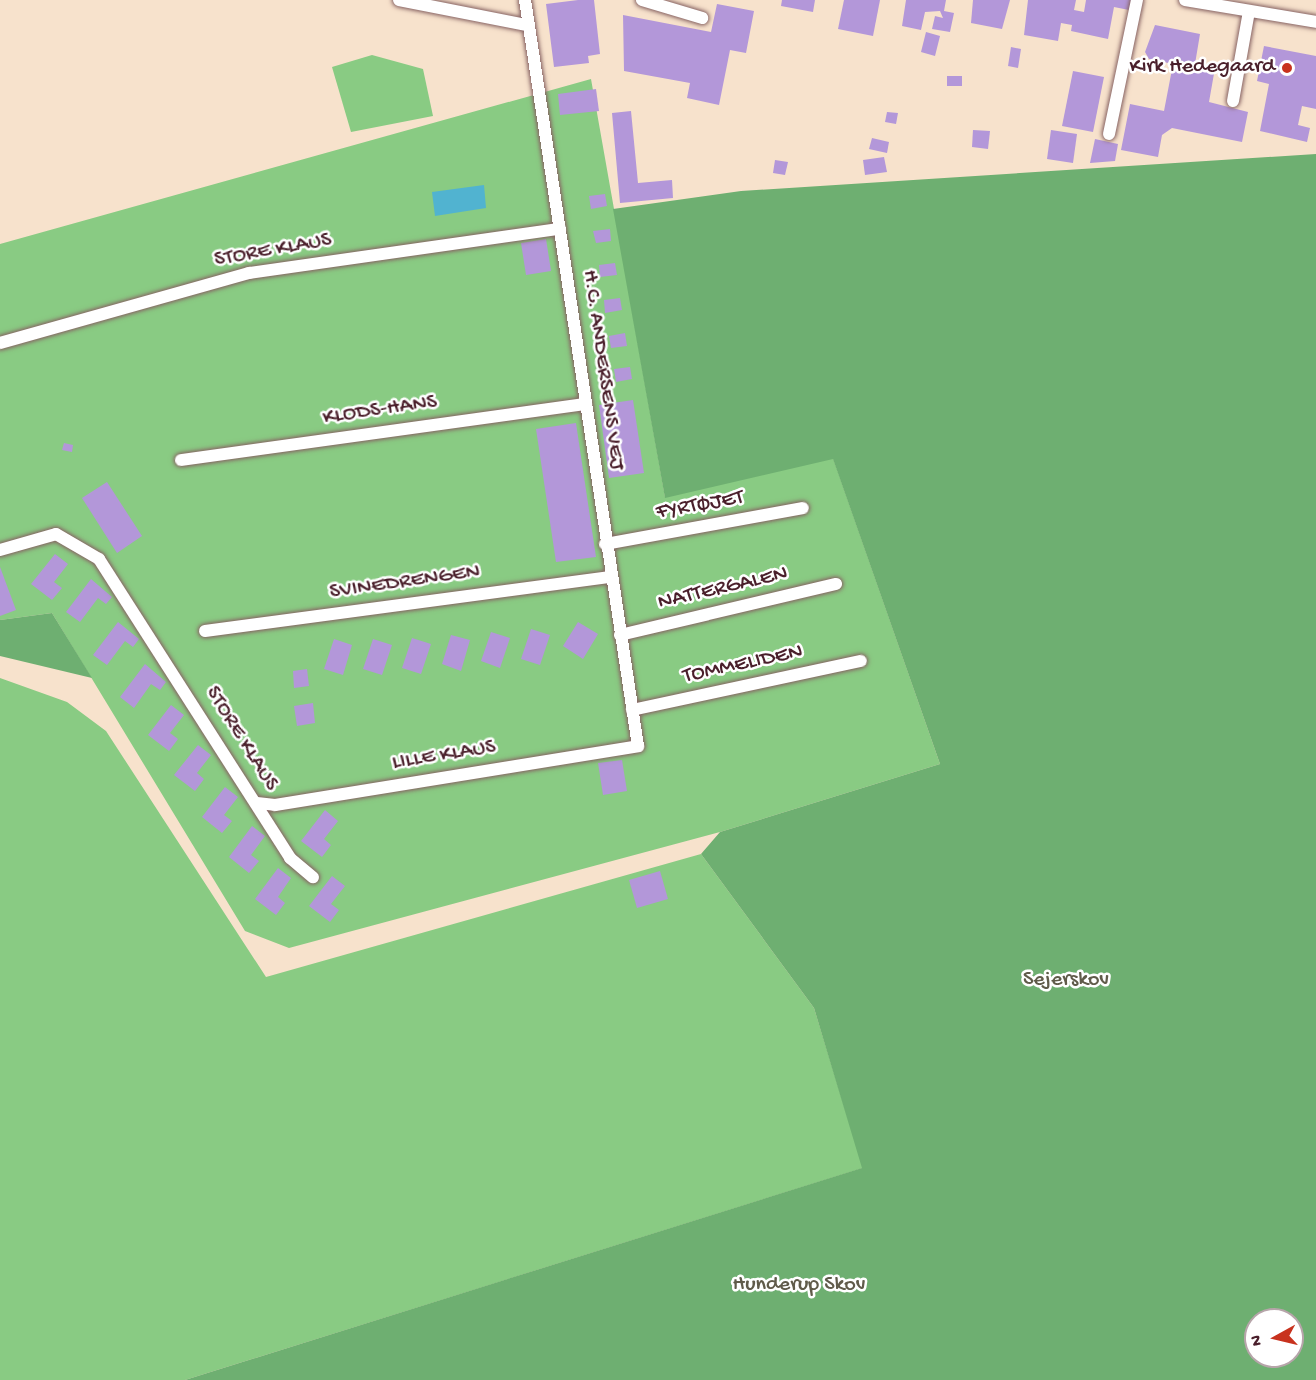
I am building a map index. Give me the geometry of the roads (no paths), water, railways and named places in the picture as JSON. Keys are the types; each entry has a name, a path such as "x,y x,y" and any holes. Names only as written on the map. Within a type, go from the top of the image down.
{"lane":[{"path":"399,0 526,25"},
{"name":"H.C. ANDERSENS VEJ","path":"525,0 526,25 560,229 605,544 638,746"},
{"path":"642,0 702,18"},
{"path":"1109,135 1137,0"},
{"path":"1185,0 1316,22"},
{"path":"1233,101 1249,11"},
{"name":"STORE KLAUS","path":"0,343 249,273 560,229"},
{"name":"KLODS-HANS","path":"181,460 586,404"},
{"name":"FYRTØJET","path":"605,544 803,508"},
{"name":"STORE KLAUS","path":"0,550 56,534 99,559 290,858 313,877"},
{"name":"SVINEDRENGEN","path":"204,631 610,577"},
{"name":"NATTERGALEN","path":"620,635 836,584"},
{"name":"TOMMELIDEN","path":"632,710 861,661"},
{"name":"LILLE KLAUS","path":"257,803 275,805 638,746"}],"water":[{"path":"484,185 486,208 435,216 432,192"}],"place":[{"name":"Kirk Hedegaard","path":"1287,68"}],"park label":[{"name":"Sejerskov","path":"1066,981"},
{"name":"Hunderup Skov","path":"799,1286"}]}
